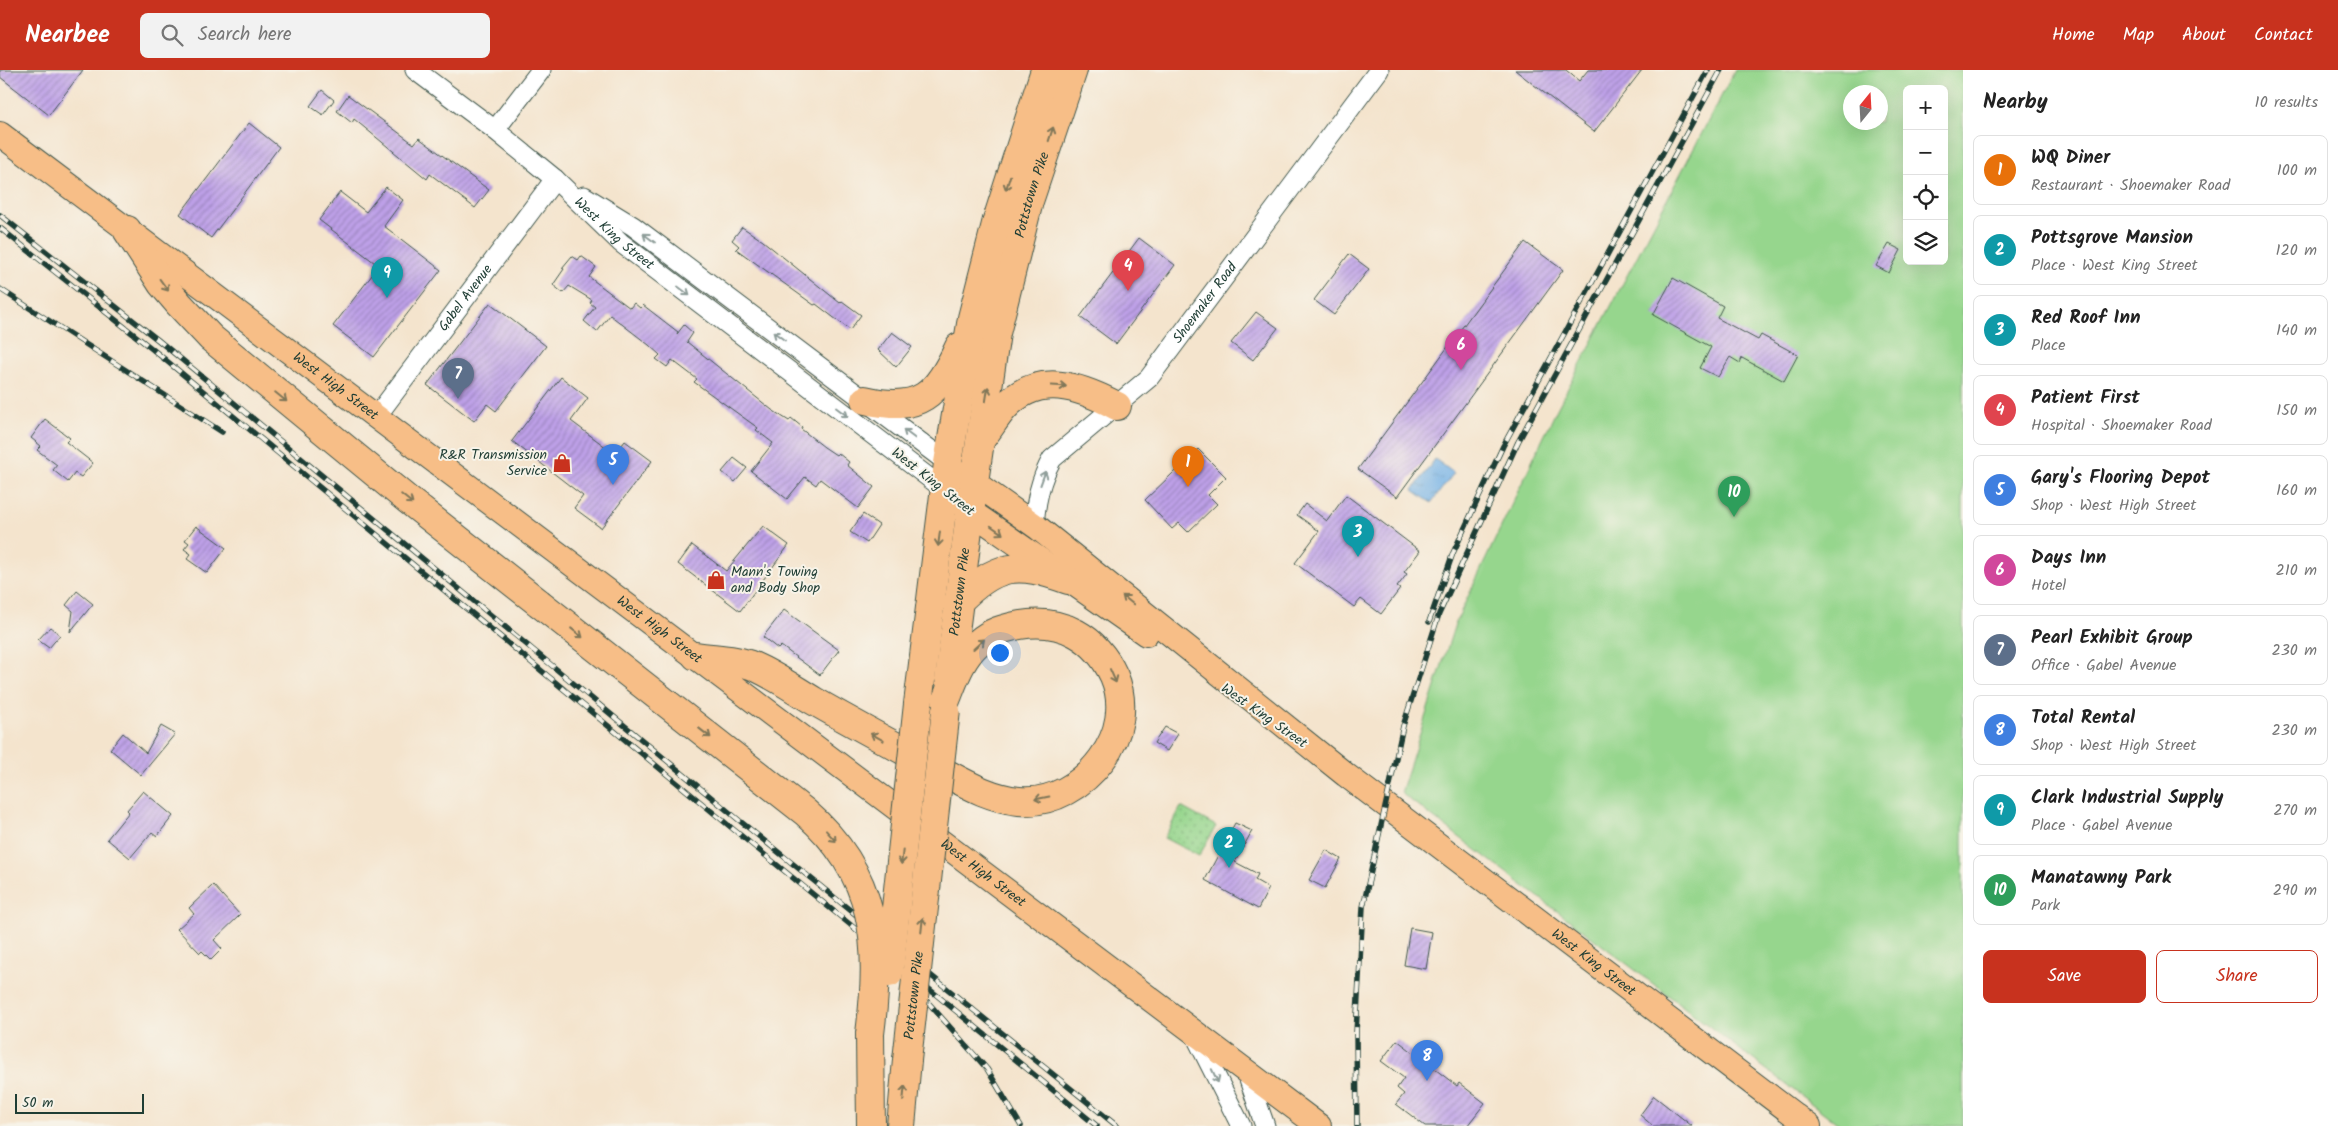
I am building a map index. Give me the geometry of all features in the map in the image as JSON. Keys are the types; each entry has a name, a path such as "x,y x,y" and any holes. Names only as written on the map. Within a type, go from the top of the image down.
{"highway":[{"name":"Pottstown Pike","path":"873,1126 876,1041 948,463 972,318 997,220 1045,70"},
{"name":"Pottstown Pike","path":"901,1126 957,603 996,332 1035,183 1073,70"},
{"path":"127,230 162,284 211,338 408,500 806,812 838,843 858,883 874,930 876,1041"},
{"path":"865,400 880,404 904,404 931,393 948,370 972,318"},
{"path":"980,440 1012,401 1037,387 1053,385 1073,387 1117,406"},
{"path":"957,603 980,581 1006,569 1036,569 1068,580"},
{"path":"696,656 752,666 883,740 979,791 1005,799 1021,801 1063,793 1087,778 1106,753 1114,738 1121,706 1119,690 1113,675 1095,647 1072,629 1040,623 1005,628 988,635 977,644 962,665 946,705"}],"main road":[{"name":"West High Street","path":"0,134 1319,1126"},
{"name":"West King Street","path":"948,463 1034,525 1330,762 1809,1126"},
{"name":"West King Street","path":"945,490 970,511 1330,762"}],"street":[{"name":"West King Street","path":"415,70 495,130 555,179 621,243 945,490"},
{"path":"495,130 541,70"},
{"name":"Shoemaker Road","path":"1034,525 1035,507 1042,476 1052,459 1149,378 1378,70"},
{"name":"West King Street","path":"555,179 633,226 948,463"},
{"name":"Gabel Avenue","path":"376,417 555,179"},
{"path":"1194,1032 1241,1126"},
{"path":"1246,1071 1265,1126"}],"green space":[{"path":"1735,70 1963,70 1963,1126 1841,1126 1401,793 1455,624 1557,409"},
{"path":"1181,807 1216,826 1199,856 1164,838"}],"water":[{"path":"1435,459 1454,473 1431,503 1413,490"}],"building":[{"path":"0,70 83,70 49,115 0,77"},
{"path":"1515,70 1566,70 1579,81 1588,70 1642,70 1594,132"},
{"path":"322,90 334,100 323,115 310,106"},
{"path":"348,95 414,144 419,138 489,190 475,208 430,174 427,179 354,119 352,123 337,111"},
{"path":"249,123 279,147 211,238 180,214"},
{"path":"386,187 403,200 384,226 441,270 374,357 333,326 379,266 319,220 340,192 366,212"},
{"path":"742,227 763,241 840,303 842,301 861,315 850,330 816,304 814,305 736,249 739,246 732,240"},
{"path":"1139,238 1175,265 1116,344 1080,317"},
{"path":"1525,242 1563,270 1397,497 1358,469"},
{"path":"1889,244 1901,250 1889,273 1876,266"},
{"path":"1349,254 1369,269 1334,315 1314,300"},
{"path":"572,256 578,260 581,256 596,267 589,277 630,308 634,303 640,308 643,305 678,332 677,334 684,325 693,333 687,342 772,410 789,421 791,418 802,427 801,429 824,447 836,455 838,453 849,462 847,465 874,487 858,508 820,479 816,485 805,477 787,499 751,471 773,443 756,430 758,428 694,382 697,379 672,360 667,367 656,359 660,355 610,315 597,332 584,321 595,307 590,303 592,300 569,286 563,293 553,285 564,269 562,268"},
{"path":"1673,278 1723,306 1717,318 1758,340 1761,335 1798,355 1784,381 1742,358 1740,363 1730,357 1718,377 1700,368 1711,347 1653,315"},
{"path":"490,303 546,346 496,411 487,404 474,421 427,385"},
{"path":"1256,312 1278,328 1253,360 1231,343"},
{"path":"892,332 912,347 896,367 878,350"},
{"path":"561,377 588,398 571,421 615,454 625,441 652,461 601,528 574,508 583,496 512,441"},
{"path":"45,419 70,438 66,442 93,463 81,477 75,473 68,482 53,470 57,465 37,450 41,446 31,438"},
{"path":"1198,449 1226,477 1208,495 1217,504 1188,532 1179,523 1172,529 1145,500"},
{"path":"734,458 747,468 735,482 722,472"},
{"path":"1346,495 1420,551 1404,572 1407,574 1397,587 1400,589 1381,614 1361,599 1354,607 1295,563 1319,531 1297,515 1305,504 1327,521"},
{"path":"863,514 879,525 867,543 850,532"},
{"path":"196,526 226,548 207,573 187,559 191,554 184,549 189,543 185,540"},
{"path":"763,526 789,545 740,611 678,564 692,545 726,571"},
{"path":"77,591 93,604 70,632 73,611 66,605"},
{"path":"784,610 839,650 820,675 781,646 778,649 763,637"},
{"path":"50,627 60,635 49,648 38,640"},
{"path":"161,726 175,734 141,775 110,749 123,733 146,753"},
{"path":"1165,727 1178,734 1167,751 1154,743"},
{"path":"143,791 173,816 157,836 152,832 130,858 107,839"},
{"path":"1235,823 1252,831 1235,862 1258,874 1255,880 1269,888 1258,909 1205,880"},
{"path":"1326,850 1341,859 1325,888 1309,880"},
{"path":"213,885 240,915 214,940 222,949 211,960 202,951 200,953 177,929 194,914 189,908"},
{"path":"1410,928 1432,932 1426,969 1404,965"},
{"path":"1397,1040 1457,1086 1459,1083 1485,1103 1467,1126 1425,1126 1396,1104 1404,1094 1397,1088 1404,1078 1381,1061"},
{"path":"1654,1096 1692,1126 1653,1126 1640,1115"}],"railway":[{"path":"1429,622 1453,553 1503,446 1708,70"},
{"path":"1357,1126 1356,1033 1363,907 1403,726 1439,614 1518,442 1721,70"},
{"path":"0,215 158,340 740,821 1117,1126"},
{"path":"0,228 151,348 733,829 1097,1126"},
{"path":"0,289 222,432"},
{"path":"911,983 987,1069 1021,1126"}],"place":[{"name":"Patient First","path":"1128,291"},
{"name":"Clark Industrial Supply","path":"387,298"},
{"name":"Days Inn","path":"1461,370"},
{"name":"Pearl Exhibit Group","path":"458,399"},
{"name":"R&R Transmission Service","path":"562,463"},
{"name":"Gary's Flooring Depot","path":"613,485"},
{"name":"WQ Diner","path":"1188,487"},
{"name":"Manatawny Park","path":"1734,517"},
{"name":"Red Roof Inn","path":"1358,557"},
{"name":"Mann's Towing and Body Shop","path":"716,580"},
{"name":"Pottsgrove Mansion","path":"1229,868"},
{"name":"Total Rental","path":"1427,1081"}]}
